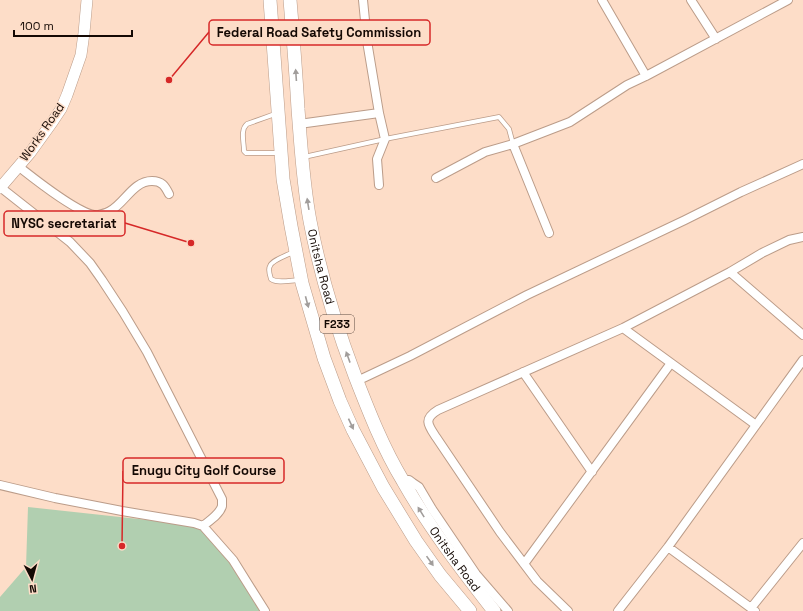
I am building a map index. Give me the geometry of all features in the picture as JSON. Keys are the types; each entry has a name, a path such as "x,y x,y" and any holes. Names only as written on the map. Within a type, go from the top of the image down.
{"main road":[{"name":"Works Road","path":"0,187 30,153 61,109 81,55 87,0"},
{"name":"Onitsha Road","path":"270,0 283,178 290,226 301,280 324,358 340,401 353,430 383,487 416,541 440,575 470,611"},
{"name":"Onitsha Road","path":"290,0 302,158 310,222 323,276 344,347 379,437 402,480 441,541 494,611"},
{"path":"290,226 310,222"}],"street":[{"path":"363,0 367,41 379,113 385,139 377,159 379,185"},
{"path":"602,0 646,76"},
{"path":"691,0 716,39"},
{"path":"436,178 485,152 513,144 570,122 627,85 788,0"},
{"path":"299,124 379,113"},
{"path":"513,144 549,233"},
{"path":"357,381 410,356 527,294 803,164"},
{"path":"18,166 70,203 93,215 99,215 111,211 140,184 149,181 157,181 165,185 170,194"},
{"path":"0,187 70,242 90,263 123,312 147,352 222,499 220,510 203,526"},
{"path":"568,611 537,581 500,532 429,426 428,419 430,414 623,328 730,272 762,253 789,240 803,237"},
{"path":"730,272 803,335"},
{"path":"623,328 756,425"},
{"path":"618,611 668,546 803,360"},
{"path":"524,564 671,363"},
{"path":"523,372 592,472"},
{"path":"402,480 408,480 419,487 476,574 508,611"},
{"path":"0,485 55,498 194,523 203,526 233,560 265,611"},
{"path":"668,546 753,610 803,543"}],"lane":[{"path":"278,113 248,124 244,127 244,151 246,153 281,153"},
{"path":"302,158 385,139 499,117 509,128 513,144"},
{"path":"296,251 270,265 271,280 301,280"}],"green space":[{"path":"28,507 203,526 264,611 0,611 0,597 26,567"}],"place":[{"name":"Federal Road Safety Commission","path":"169,80"},
{"name":"NYSC secretariat","path":"191,243"},
{"name":"Enugu City Golf Course","path":"122,546"}]}
